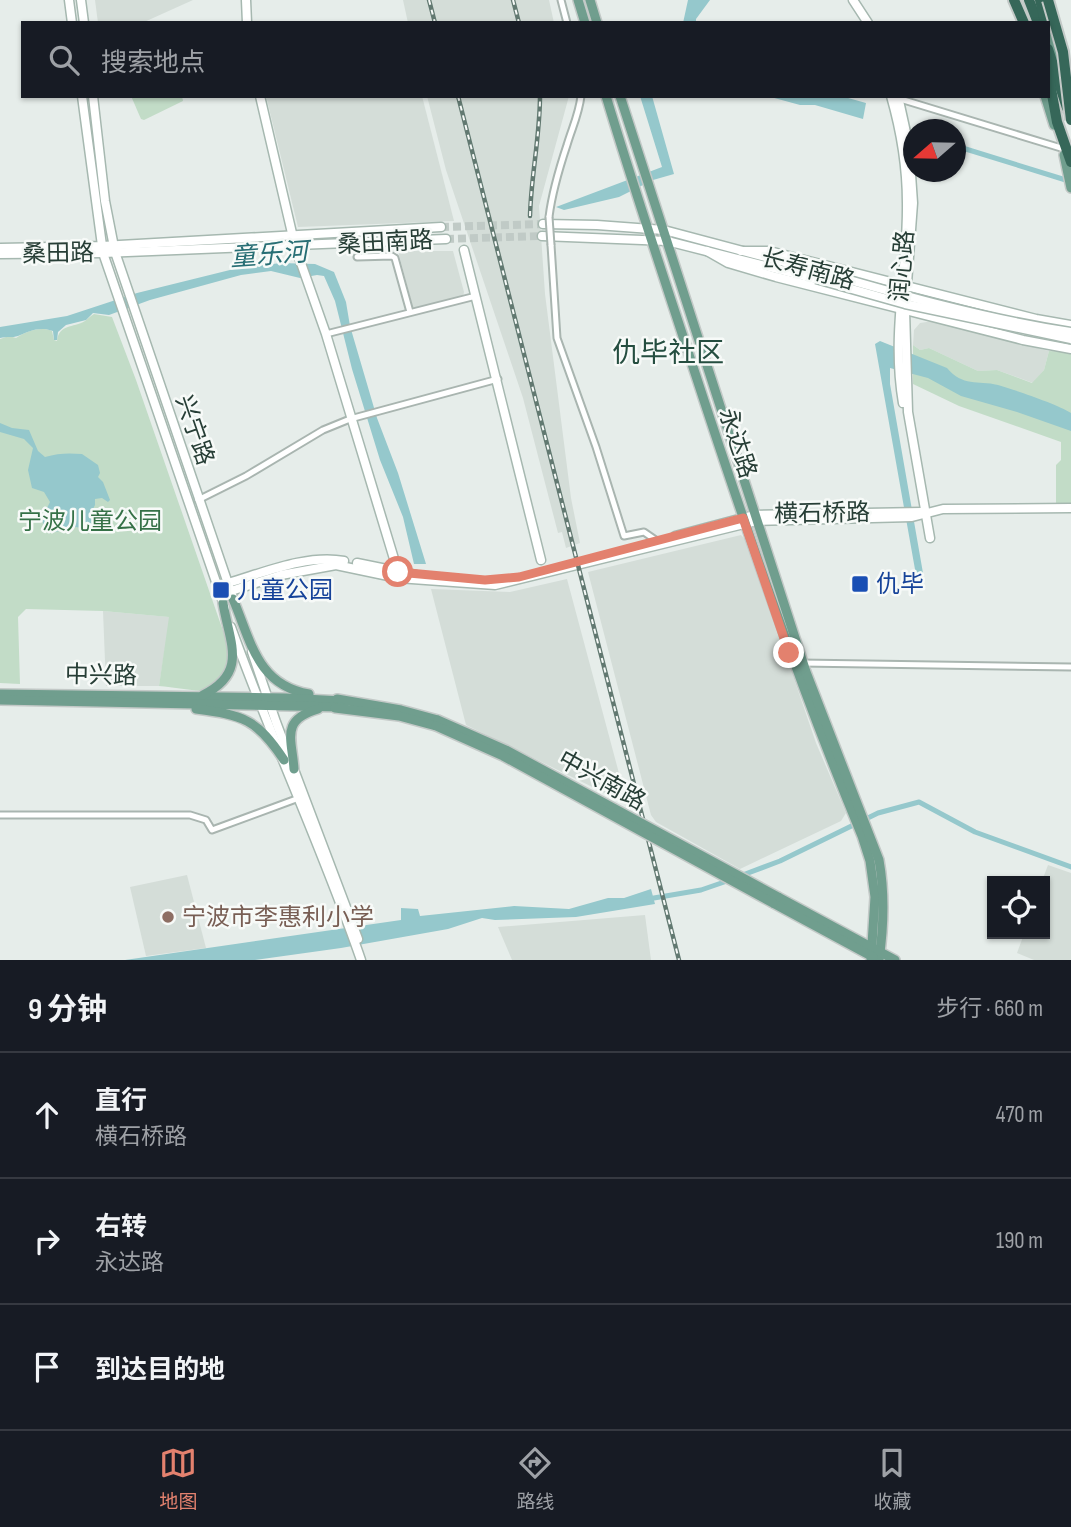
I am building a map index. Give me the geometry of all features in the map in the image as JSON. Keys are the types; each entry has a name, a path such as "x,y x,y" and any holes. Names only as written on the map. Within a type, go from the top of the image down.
{"highway":[{"path":"1013,0 1024,21"},
{"path":"1021,0 1025,21"},
{"path":"1029,0 1042,21"},
{"path":"1039,0 1042,21"},
{"path":"1048,0 1063,52 1071,122"},
{"path":"1050,55 1071,122"},
{"path":"1050,83 1057,122"},
{"path":"1048,98 1069,164"}],"main road":[{"path":"69,0 72,21"},
{"path":"81,0 84,21"},
{"path":"246,0 247,21"},
{"path":"578,0 584,21"},
{"path":"590,0 596,21"},
{"path":"851,0 861,21"},
{"path":"851,0 867,21"},
{"path":"1050,36 1071,96"},
{"name":"兴宁路","path":"82,98 102,249 258,702 363,958"},
{"name":"兴宁路","path":"93,98 105,201 114,249 127,292 269,702 343,906"},
{"path":"260,98 295,246 326,334 398,572"},
{"name":"永达路","path":"608,98 637,199 793,663 879,860 884,888 875,956"},
{"name":"永达路","path":"621,98 755,518 803,663 856,809"},
{"name":"润心路","path":"894,98 912,169 913,222 905,310 911,436"},
{"name":"润心路","path":"894,98 905,167 907,215 898,316 901,390 930,538"},
{"path":"1048,98 1061,148 1069,164 1071,188"},
{"name":"长寿南路","path":"546,221 664,230 741,251 905,304 1071,339"},
{"name":"桑田南路","path":"114,249 292,234 441,227"},
{"name":"长寿南路","path":"542,236 667,241 1005,320 1071,332"},
{"name":"桑田南路","path":"114,249 295,246 446,239"},
{"name":"桑田路","path":"0,247 114,249"},
{"name":"桑田路","path":"0,254 102,249"},
{"path":"464,250 541,560"},
{"path":"707,251 728,263 1024,340 1071,348"},
{"path":"741,251 769,251 1036,319 1071,325"},
{"name":"横石桥路","path":"231,591 281,575 336,565 398,578 495,585 524,580 755,518 912,517 943,509 1071,508"},
{"name":"横石桥路","path":"231,591 279,568 323,559 398,572 471,580 506,579 744,521"},
{"name":"中兴南路","path":"231,591 258,660 274,679 290,690 342,704 401,710 506,750 875,956 895,960"},
{"path":"201,696 214,690 227,676 234,657 223,603"},
{"name":"中兴路","path":"0,694 201,696 258,702"},
{"name":"中兴路","path":"0,700 342,704"},
{"name":"中兴路","path":"185,704 194,709 244,718"},
{"name":"中兴南路","path":"295,722 308,712 342,704"},
{"name":"兴宁路","path":"244,718 267,737 284,760"},
{"name":"兴宁路","path":"294,769 289,735 295,722"}],"street":[{"path":"561,0 566,21"},
{"path":"581,98 579,114 567,144 546,221 551,245 556,338 596,447 624,536 644,532 657,541"},
{"path":"897,98 1061,148"},
{"path":"357,257 395,258 410,312"},
{"path":"326,334 476,296"},
{"path":"198,500 246,476 324,430 350,419 498,379"},
{"path":"793,663 1071,667"},
{"path":"0,815 191,815 206,820 212,830 299,798"}],"shaded area":[{"path":"95,0 193,0 146,21 98,21"},
{"path":"403,0 549,0 554,21 408,21"},
{"path":"266,98 423,98 454,221 298,227"},
{"path":"428,98 568,98 539,206 545,294 571,498 580,543 566,548 562,532 558,533 523,398 446,170"},
{"path":"398,251 453,251 463,296 413,308"},
{"path":"933,321 1049,351 1044,370 1033,383 997,370 978,371 929,348 920,350 913,345 914,330 920,323"},
{"path":"741,535 747,541 816,743 846,813 841,821 740,869 656,822 651,815 588,572"},
{"path":"567,579 624,792 623,802 466,725 431,589 510,592"},
{"path":"103,611 170,617 159,686 106,686"},
{"path":"1048,865 1071,873 1071,960 1034,960 1017,953 1022,939 1050,939 1050,876 1044,876"},
{"name":"宁波市李惠利小学","path":"187,875 206,948 146,956 130,887"},
{"path":"645,915 651,960 512,960 498,927"}],"green space":[{"path":"132,98 182,98 183,101 144,120 141,119"},
{"name":"宁波儿童公园","path":"94,314 112,317 136,380 230,651 233,668 231,680 224,687 201,691 159,686 169,617 103,611 26,609 18,617 20,684 0,683 0,339 9,336 16,338 29,331 43,329 52,331 54,340 57,341 64,329 85,321"},
{"path":"913,345 920,350 929,348 978,371 997,370 1032,383 1044,370 1049,351 1071,352 1071,505 1056,505 1056,465 1061,460 1061,442 959,406 913,384"}],"water":[{"path":"688,0 710,0 696,21 683,21"},
{"path":"641,98 653,98 674,174 653,180 619,197 564,210 556,207 662,167"},
{"path":"774,98 848,98 866,103 863,119 815,105 800,105"},
{"path":"281,263 315,264 334,272 346,302 350,326 377,418 398,473 426,564 414,564 403,517 380,460 352,369 335,301 324,276 300,278 271,271 241,275 150,300 109,315 93,313 86,320 66,325 58,332 57,340 54,340 53,331 44,329 16,337 0,338 0,327 67,316 137,293 238,268"},
{"path":"880,341 947,368 959,378 1005,387 1071,413 1071,431 961,396 928,378 890,368 890,384 923,573 916,575 875,344"},
{"path":"0,423 29,430 38,451 45,457 82,454 98,465 98,477 103,482 110,500 108,502 102,498 95,499 90,515 93,522 90,526 51,533 44,529 42,518 50,502 44,492 32,488 28,470 33,448 24,439 0,432"},
{"path":"651,889 655,904 576,917 495,920 482,918 448,929 255,960 125,960 401,920 401,908 418,909 420,916 514,906 569,909 608,898 624,898"}],"waterway":[{"path":"966,149 1069,181"},
{"path":"740,876 780,861 878,813 919,802 975,832 1071,867"},
{"path":"648,899 701,890 730,880"}],"tunnel":[{"path":"441,227 543,224"},
{"path":"446,239 542,236"}],"railway":[{"path":"429,0 434,21"},
{"path":"513,0 518,21"},
{"path":"459,98 679,960"},
{"path":"530,216 540,98"}],"place":[{"name":"仇毕","path":"860,584"},
{"name":"儿童公园","path":"221,590"},
{"name":"宁波市李惠利小学","path":"168,917"}],"district":[{"name":"仇毕社区","path":"668,352"}],"route":[{"path":"398,572 485,580 519,577 743,518 789,653"}],"water label":[{"name":"童乐河","path":"269,254"}]}
